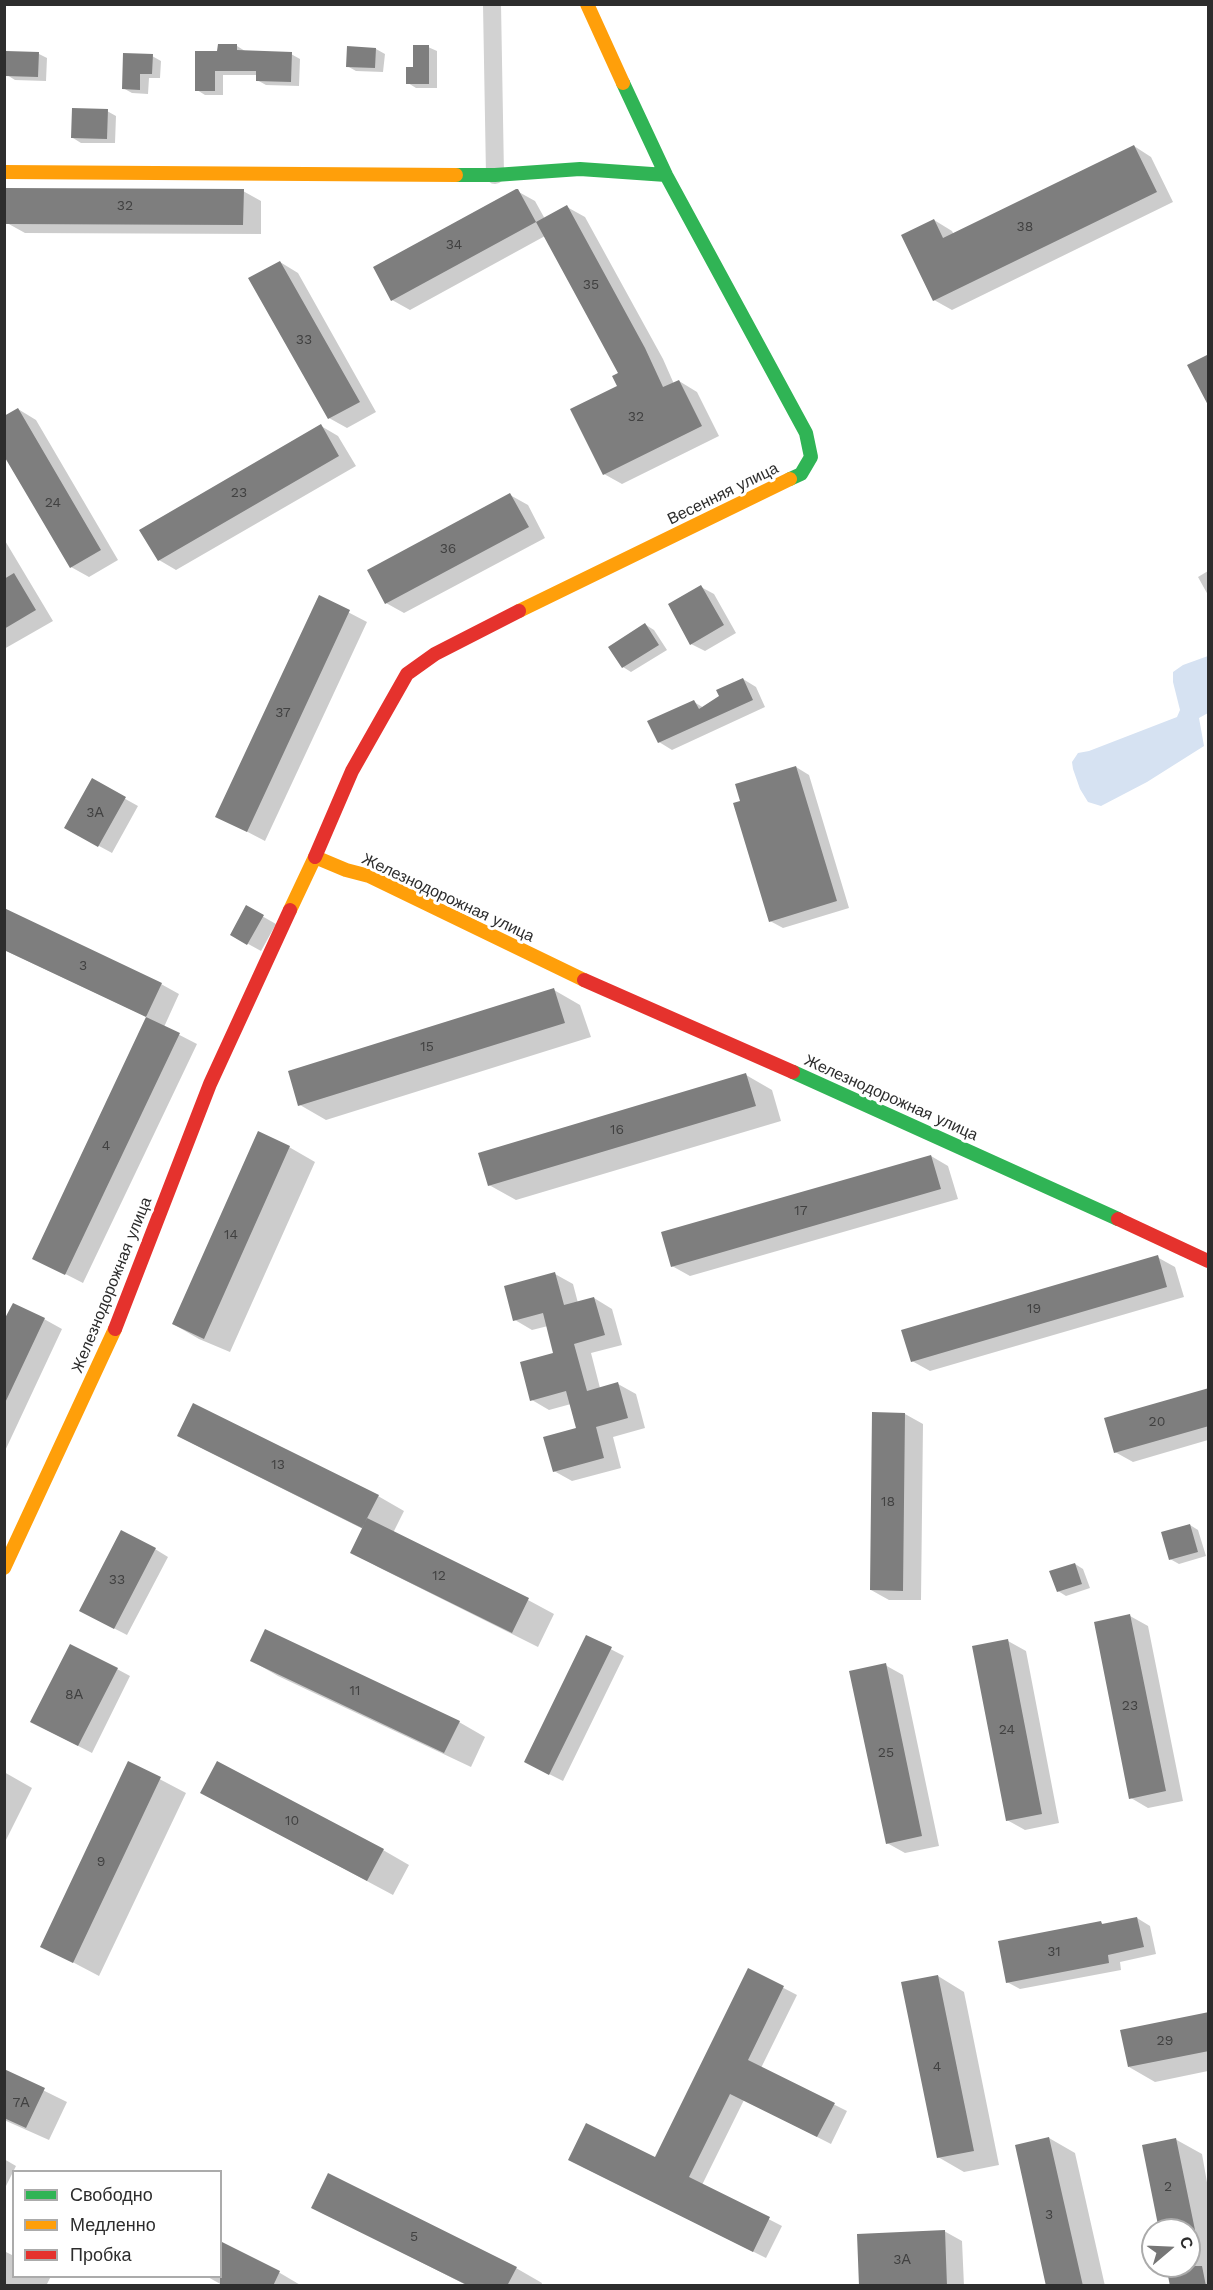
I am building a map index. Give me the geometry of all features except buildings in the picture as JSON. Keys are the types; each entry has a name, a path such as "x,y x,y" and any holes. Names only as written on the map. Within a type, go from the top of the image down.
{"street":[{"path":"492,4 495,175"},
{"name":"Весенняя улица","path":"315,857 352,771 406,674 435,654 589,576 801,474 811,457 806,433 666,175 587,4"},
{"path":"4,172 495,175 580,169 666,175"},
{"name":"Железнодорожная улица","path":"4,1568 119,1321 210,1084 315,857 346,870 369,876 575,976 888,1114 1209,1261"}],"water":[{"path":"1208,656 1208,713 1199,718 1204,746 1147,782 1101,806 1088,802 1080,789 1073,769 1072,762 1078,753 1089,751 1177,717 1180,710 1173,682 1173,672 1183,665"}],"traffic: fast":[{"path":"623,83 666,175 806,433 811,457 801,474 790,479"},
{"path":"456,175 495,175 580,169 666,175"},
{"path":"793,1072 1118,1219"}],"traffic: slow":[{"path":"587,4 623,83"},
{"path":"4,172 456,175"},
{"path":"519,611 790,479"},
{"path":"290,910 315,857 346,870 369,876 584,980"},
{"path":"4,1568 115,1329"}],"traffic: jam":[{"path":"315,857 352,771 407,674 435,654 519,611"},
{"path":"115,1329 210,1084 290,910"},
{"path":"584,980 793,1072"},
{"path":"1118,1219 1208,1261"}]}
